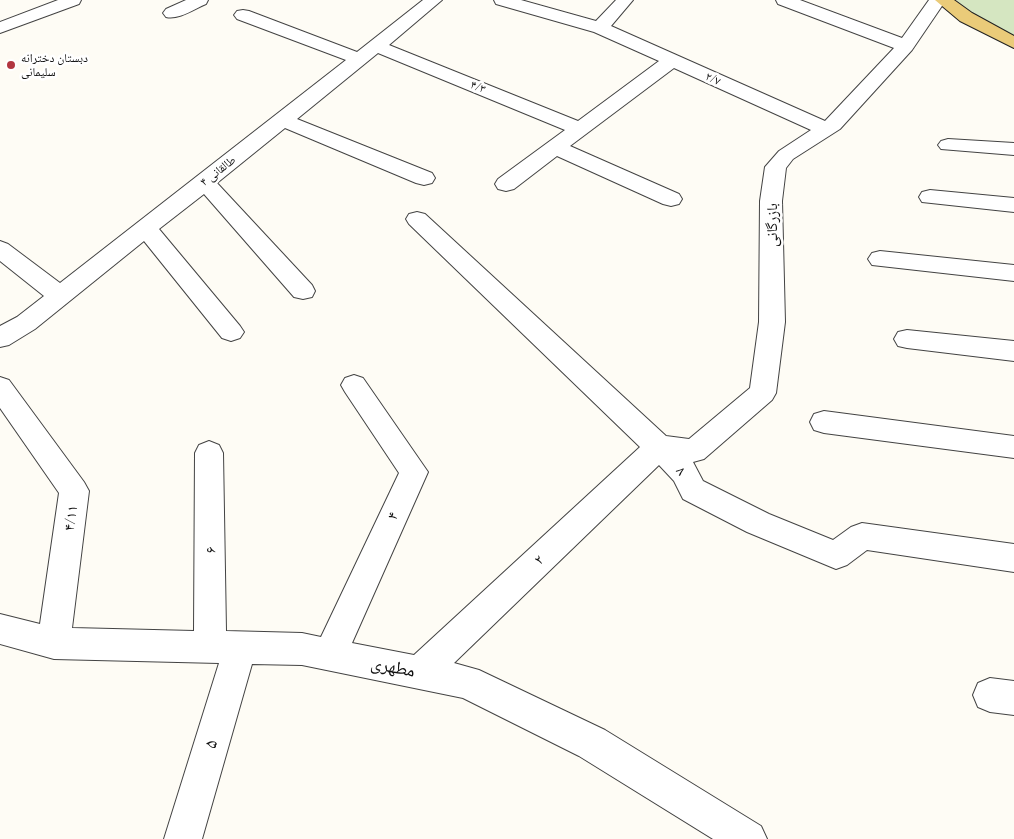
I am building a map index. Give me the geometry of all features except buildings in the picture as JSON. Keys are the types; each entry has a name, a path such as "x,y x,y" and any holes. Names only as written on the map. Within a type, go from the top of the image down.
{"main road":[{"path":"944,0 966,17 1011,43"}],"street":[{"path":"0,28 73,0"},
{"path":"172,13 200,0"},
{"name":"طالقانی ۴","path":"0,338 26,323 61,296 434,0"},
{"name":"۲/۷","path":"502,0 600,28 826,129"},
{"path":"600,28 625,0"},
{"path":"784,0 906,46"},
{"name":"بازرگانی","path":"659,447 694,451 763,393 772,322 771,201 776,167 786,155 833,124 906,46 938,0"},
{"name":"۴/۳","path":"243,15 368,52 580,129"},
{"path":"506,184 672,60"},
{"path":"282,120 424,178"},
{"path":"948,145 1014,149"},
{"path":"555,148 671,199"},
{"path":"205,182 303,291"},
{"path":"930,197 1014,205"},
{"name":"۸","path":"417,219 659,447 684,473 693,490 758,523 836,555 862,536 1014,558"},
{"path":"146,228 231,332"},
{"path":"0,249 61,296"},
{"path":"880,259 1014,273"},
{"path":"907,338 1014,351"},
{"name":"۴","path":"330,655 414,472 354,385"},
{"name":"۴/۱۱","path":"0,387 74,491 54,643"},
{"path":"824,422 1014,447"},
{"name":"۲","path":"420,672 659,447"},
{"name":"۶","path":"209,453 225,648"},
{"name":"مطهری","path":"0,629 54,643 302,649 467,682 592,743 748,839"},
{"name":"۵","path":"183,839 225,648"}],"green space":[{"path":"956,0 1014,0 1014,37 971,13"}],"place":[{"name":"دبستان دخترانه سلیمانی","path":"11,65"}]}
